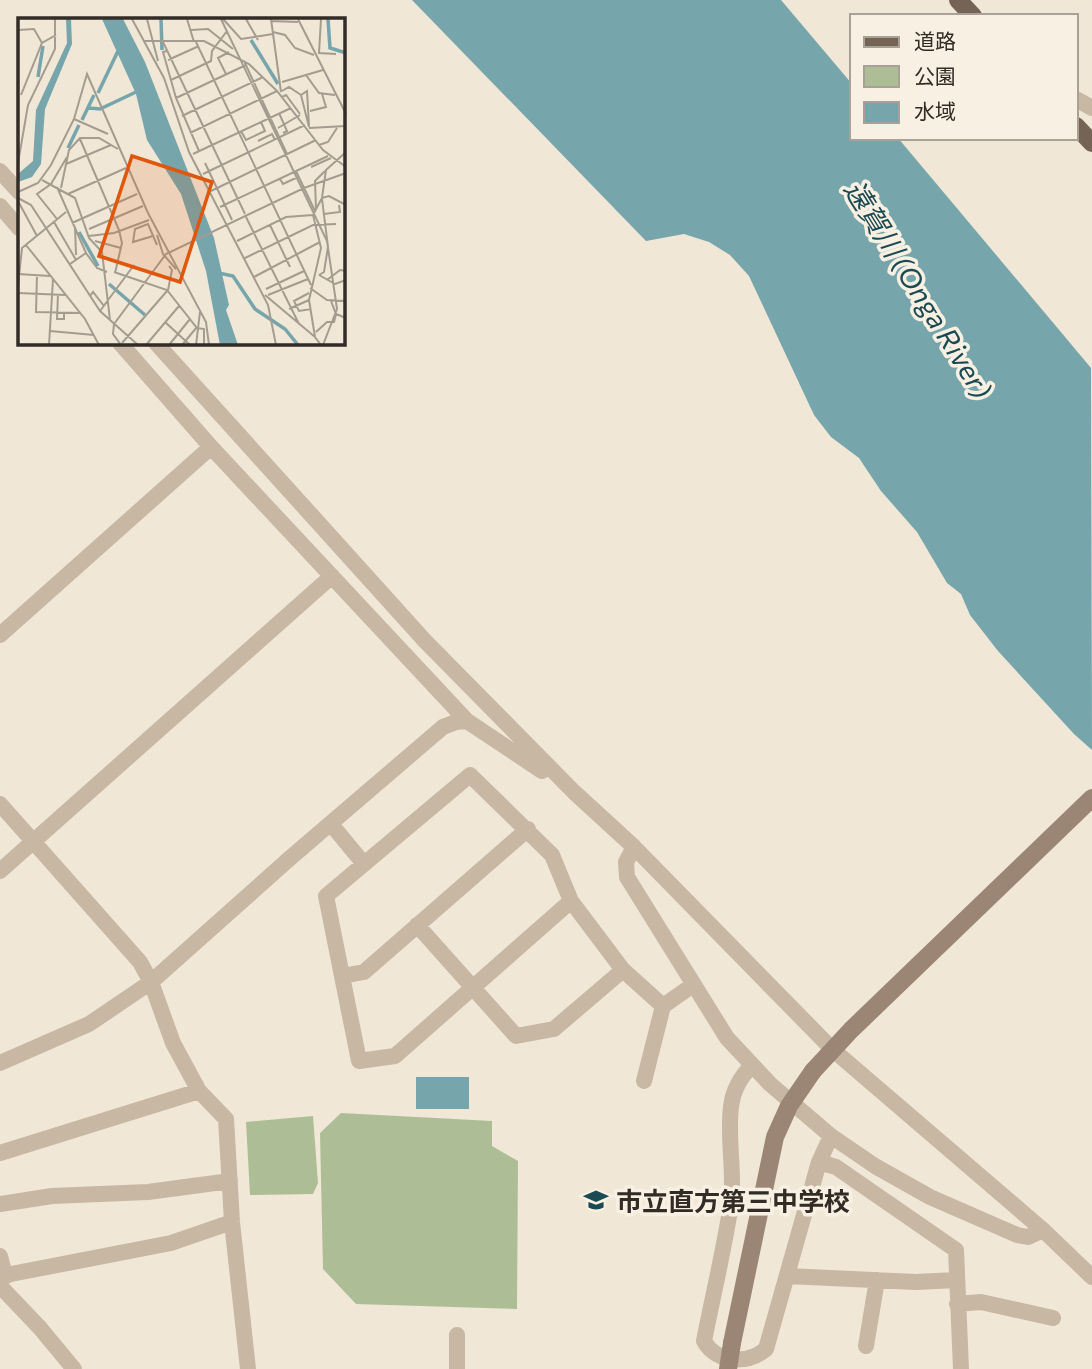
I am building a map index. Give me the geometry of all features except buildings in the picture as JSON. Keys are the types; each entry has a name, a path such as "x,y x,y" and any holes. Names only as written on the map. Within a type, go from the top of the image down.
{"main road":[{"path":"958,0 971,14"},
{"path":"1078,128 1092,144"}],"street":[{"path":"0,171 18,191"},
{"path":"0,206 18,227"},
{"path":"122,345 211,447 467,722 574,793"},
{"path":"158,345 425,641 574,793 634,847 832,1049 1043,1230 1092,1277"},
{"path":"0,635 211,447"},
{"path":"0,871 332,576"},
{"path":"0,1063 89,1024 151,982 443,727 456,722 467,722"},
{"path":"571,901 396,1056 359,1061 326,895 470,775 552,855 571,901 624,970 663,1006"},
{"path":"730,1357 775,1137 789,1107 813,1071 832,1049 1092,798"},
{"path":"0,804 139,962 151,982 173,1043 199,1091 226,1119 232,1222 248,1369"},
{"path":"331,824 364,864"},
{"path":"342,976 364,972 528,829"},
{"path":"634,847 626,862 627,877 727,1038 770,1084 831,1136 875,1166 930,1196 1017,1235 1028,1237 1043,1230"},
{"path":"417,925 516,1036 554,1029 624,970"},
{"path":"644,1081 663,1006 693,985"},
{"path":"752,1065 740,1077 730,1108 733,1170 731,1203 704,1341 709,1350 719,1357 749,1359 766,1349 819,1162 831,1136"},
{"path":"0,1153 199,1091"},
{"path":"819,1162 836,1167 956,1251 961,1369"},
{"path":"0,1204 52,1196 148,1192 230,1181"},
{"path":"2,1280 171,1243 232,1222"},
{"path":"0,1256 2,1280 74,1369"},
{"path":"787,1276 916,1282 956,1280"},
{"path":"866,1346 877,1280"},
{"path":"957,1304 981,1303 1052,1318"},
{"path":"457,1335 457,1369"}],"green space":[{"path":"341,1113 492,1121 492,1146 518,1161 517,1309 356,1304 323,1269 320,1133"},
{"path":"313,1116 318,1183 313,1194 250,1195 246,1122"}],"water":[{"name":"遠賀川 (Onga River)","path":"412,0 781,0 850,82 850,140 900,140 1091,368 1092,750 998,651 970,615 961,594 947,583 917,532 881,491 859,458 831,437 814,415 749,276 730,255 709,242 684,234 646,241"},
{"path":"416,1077 469,1077 469,1109 416,1109"}],"place":[{"name":"市立直方第三中学校","path":"596,1200"}]}
